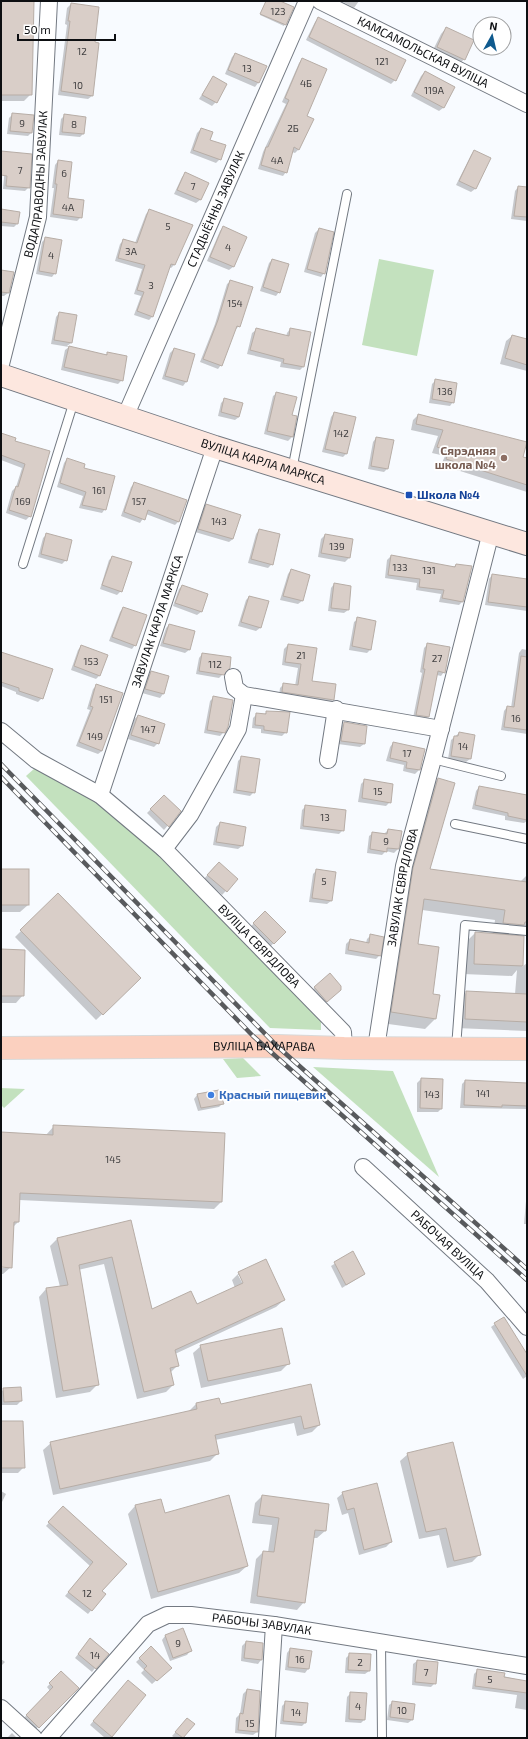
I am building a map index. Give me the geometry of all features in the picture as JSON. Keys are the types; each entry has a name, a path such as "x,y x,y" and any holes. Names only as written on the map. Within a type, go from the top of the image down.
{"main road":[{"name":"ВУЛІЦА КАРЛА МАРКСА","path":"1,375 215,447 527,544"},
{"name":"ВУЛІЦА БАХАРАВА","path":"1,1048 277,1046 527,1049"}],"street":[{"name":"ВОДАПРАВОДНЫ ЗАВУЛАК","path":"1,364 38,217 49,1"},
{"name":"СТАДЫЁННЫ ЗАВУЛАК","path":"125,417 307,1"},
{"name":"КАМСАМОЛЬСКАЯ ВУЛІЦА","path":"320,1 527,104"},
{"name":"ЗАВУЛАК КАРЛА МАРКСА","path":"100,795 215,447"},
{"name":"ЗАВУЛАК СВЯРДЛОВА","path":"376,1048 404,866 491,532"},
{"path":"233,676 235,688 244,695 336,709 441,728"},
{"path":"164,849 190,815 238,729 244,695"},
{"path":"328,760 336,709"},
{"name":"ВУЛІЦА СВЯРДЛОВА","path":"1,731 36,760 100,795 164,849 343,1032 344,1048"},
{"name":"РАБОЧАЯ ВУЛІЦА","path":"363,1167 487,1281 527,1327"},
{"name":"РАБОЧЫ ЗАВУЛАК","path":"48,1738 148,1624 167,1615 191,1614 274,1625 527,1666"},
{"path":"268,1738 274,1625"},
{"path":"1,1708 34,1738"}],"lane":[{"path":"292,470 347,194"},
{"path":"23,564 75,400"},
{"path":"433,759 501,776"},
{"path":"456,824 527,839"},
{"path":"456,1049 465,925 527,931"},
{"path":"381,1642 382,1738"}],"green space":[{"path":"379,259 434,270 417,356 362,345"},
{"path":"35,768 97,803 156,853 321,1020 321,1030 270,1028 26,776"},
{"path":"243,1058 261,1076 237,1078 223,1059"},
{"path":"313,1067 393,1071 439,1177"},
{"path":"1,1088 25,1089 4,1108 1,1105"}],"building":[{"path":"1,1 34,1 32,95 1,95"},
{"path":"266,1 280,1 294,7 286,25 260,14"},
{"path":"71,3 99,7 95,42 99,43 93,96 61,91"},
{"path":"318,17 406,60 396,81 309,37"},
{"path":"446,27 472,39 472,44 465,60 437,47"},
{"path":"235,53 267,66 259,83 228,70"},
{"path":"302,58 327,69 307,116 314,119 299,150 294,147 287,173 261,165 266,147 268,147 289,100 285,98"},
{"path":"425,71 455,87 444,108 414,92"},
{"path":"213,76 227,84 217,103 202,95"},
{"path":"12,113 34,115 32,133 10,131"},
{"path":"64,114 86,117 84,134 62,132"},
{"path":"201,128 213,132 210,140 226,145 221,160 193,150"},
{"path":"474,150 491,158 476,189 459,181"},
{"path":"1,151 32,154 30,188 6,186 7,176 1,175"},
{"path":"58,160 72,162 68,198 84,200 82,218 53,214 57,184 55,184"},
{"path":"185,172 209,183 201,200 177,190"},
{"path":"518,186 527,187 527,217 514,216"},
{"path":"1,209 20,212 18,224 1,222"},
{"path":"149,209 193,225 175,265 171,264 153,317 137,311 144,292 137,290 145,265 118,258 123,239 137,243"},
{"path":"223,226 247,237 234,267 210,257"},
{"path":"319,228 334,232 325,274 307,269"},
{"path":"45,237 62,240 56,274 39,271"},
{"path":"272,259 289,264 280,293 263,287"},
{"path":"1,270 14,272 9,293 1,292"},
{"path":"230,280 253,287 240,327 237,326 222,366 203,359 218,320"},
{"path":"59,312 77,315 72,343 54,340"},
{"path":"256,328 289,336 290,328 311,332 304,367 283,363 284,359 250,350"},
{"path":"512,335 527,339 527,365 505,358"},
{"path":"69,346 107,355 107,352 127,356 123,381 64,367"},
{"path":"174,348 195,354 187,382 165,376"},
{"path":"435,379 457,383 454,403 432,399"},
{"path":"276,392 297,397 292,415 297,416 293,437 267,431"},
{"path":"224,398 243,403 239,417 221,412"},
{"path":"334,412 356,417 347,454 325,449"},
{"path":"418,414 527,442 523,457 527,458 527,485 446,459 449,451 437,447 443,430 416,424"},
{"path":"1,433 16,438 15,441 50,451 31,517 9,510 16,486 18,487 25,464 1,455"},
{"path":"376,437 394,440 388,469 371,466"},
{"path":"67,458 85,464 84,468 115,476 106,510 82,505 86,492 60,483"},
{"path":"134,482 187,500 179,522 148,510 145,520 124,512"},
{"path":"206,504 241,515 233,539 198,529"},
{"path":"259,529 280,534 273,565 251,559"},
{"path":"46,533 72,540 67,561 41,554"},
{"path":"325,534 353,539 350,558 321,553"},
{"path":"391,555 455,567 456,564 472,566 463,602 442,598 444,590 419,587 420,579 388,575"},
{"path":"112,556 132,562 122,592 102,585"},
{"path":"291,569 310,575 303,601 283,596"},
{"path":"492,574 527,579 527,607 488,602"},
{"path":"334,583 351,586 349,610 331,608"},
{"path":"182,585 208,594 202,612 175,603"},
{"path":"249,596 269,601 261,628 241,622"},
{"path":"123,607 147,615 136,646 112,637"},
{"path":"357,617 376,621 371,650 352,646"},
{"path":"169,624 195,631 190,650 163,643"},
{"path":"427,643 450,647 445,673 438,671 429,717 416,715 425,669 423,669"},
{"path":"288,644 317,648 312,681 336,684 334,700 282,692 283,683 298,685 301,664 285,662"},
{"path":"81,645 108,655 100,676 74,666"},
{"path":"1,652 53,669 43,699 19,691 19,688 1,682"},
{"path":"202,653 231,657 230,668 224,675 199,671"},
{"path":"521,656 527,657 527,730 504,727 507,706 514,707"},
{"path":"151,671 169,676 164,694 145,689"},
{"path":"96,684 123,693 102,751 79,742 93,707 90,706"},
{"path":"213,696 233,700 228,727 225,733 207,730"},
{"path":"266,711 290,712 287,733 264,730 264,726 255,725 256,713 266,714"},
{"path":"138,715 165,724 159,744 131,735"},
{"path":"344,722 367,726 365,744 341,741"},
{"path":"459,732 475,735 471,759 451,756 454,736 458,736"},
{"path":"393,742 425,749 420,770 406,768 407,762 390,758"},
{"path":"241,756 260,759 255,793 236,790"},
{"path":"438,778 455,783 430,869 527,882 527,922 525,922 524,925 503,923 505,910 424,899 418,944 439,947 433,994 440,995 436,1019 391,1012 413,868"},
{"path":"364,779 393,784 391,803 362,798"},
{"path":"479,786 527,795 527,820 508,816 508,813 475,805"},
{"path":"164,795 181,811 169,827 150,809"},
{"path":"305,805 346,810 344,831 303,826"},
{"path":"220,822 246,827 243,846 216,842"},
{"path":"388,829 402,831 399,849 387,848 387,852 370,849 372,832 387,834"},
{"path":"219,862 238,879 227,892 207,875"},
{"path":"1,869 29,869 29,905 1,905"},
{"path":"316,869 336,872 332,901 312,898"},
{"path":"58,893 141,978 103,1015 20,930"},
{"path":"265,911 286,932 274,944 253,923"},
{"path":"475,932 524,936 523,966 474,964"},
{"path":"370,934 384,937 381,956 348,950 350,939 369,943"},
{"path":"1,949 25,950 24,996 1,996"},
{"path":"330,973 341,986 341,990 327,1002 314,987"},
{"path":"466,991 527,994 527,1022 465,1019"},
{"path":"421,1078 443,1079 442,1109 420,1108"},
{"path":"465,1080 527,1083 527,1106 502,1105 502,1107 464,1105"},
{"path":"219,1090 224,1104 201,1108 197,1094"},
{"path":"53,1125 225,1133 222,1202 20,1193 19,1222 14,1222 12,1268 1,1267 1,1132 53,1135"},
{"path":"131,1220 152,1309 191,1291 197,1304 243,1283 238,1272 266,1259 285,1300 175,1350 179,1366 170,1368 174,1385 144,1392 112,1257 79,1265 99,1385 63,1391 46,1288 68,1285 57,1238"},
{"path":"353,1251 365,1274 346,1285 334,1262"},
{"path":"504,1317 527,1354 527,1376 494,1323"},
{"path":"282,1328 290,1364 208,1381 200,1345"},
{"path":"311,1384 320,1425 304,1429 301,1416 215,1435 219,1454 60,1489 50,1442 197,1409 196,1403 219,1398 221,1404"},
{"path":"21,1387 22,1401 4,1402 3,1388"},
{"path":"1,1421 23,1421 25,1468 1,1468"},
{"path":"453,1442 481,1555 454,1561 446,1528 426,1532 407,1453"},
{"path":"377,1483 392,1542 364,1550 354,1508 347,1510 342,1492"},
{"path":"229,1495 248,1566 158,1592 135,1505 161,1499 165,1513"},
{"path":"262,1495 329,1504 326,1531 315,1530 305,1603 257,1596 263,1551 274,1552 279,1518 259,1515"},
{"path":"63,1506 127,1564 102,1591 106,1594 92,1611 68,1592 93,1562 48,1522"},
{"path":"183,1628 192,1651 173,1658 165,1635"},
{"path":"90,1638 109,1654 96,1669 78,1654"},
{"path":"246,1641 263,1643 262,1660 244,1658"},
{"path":"151,1646 172,1668 157,1681 144,1669 147,1666 139,1658"},
{"path":"290,1648 312,1651 309,1669 288,1667"},
{"path":"349,1653 371,1654 370,1671 348,1670"},
{"path":"417,1660 438,1662 436,1684 415,1682"},
{"path":"477,1669 505,1673 504,1677 527,1681 527,1693 475,1686"},
{"path":"61,1671 79,1688 39,1728 26,1715 53,1687 49,1683"},
{"path":"128,1680 146,1695 112,1737 93,1721"},
{"path":"247,1689 260,1691 258,1732 238,1730 240,1713 243,1714"},
{"path":"350,1692 367,1693 365,1720 349,1719"},
{"path":"285,1701 308,1703 306,1723 283,1721"},
{"path":"392,1701 415,1704 413,1720 390,1717"},
{"path":"187,1718 195,1724 183,1738 175,1732"}],"railway":[{"path":"1,764 277,1046 527,1269"},
{"path":"1,777 253,1036 527,1280"}],"place":[{"name":"Сярэдняя школа №4","path":"504,458"},
{"name":"Школа №4","path":"409,495"},
{"name":"Красный пищевик","path":"211,1095"}]}
